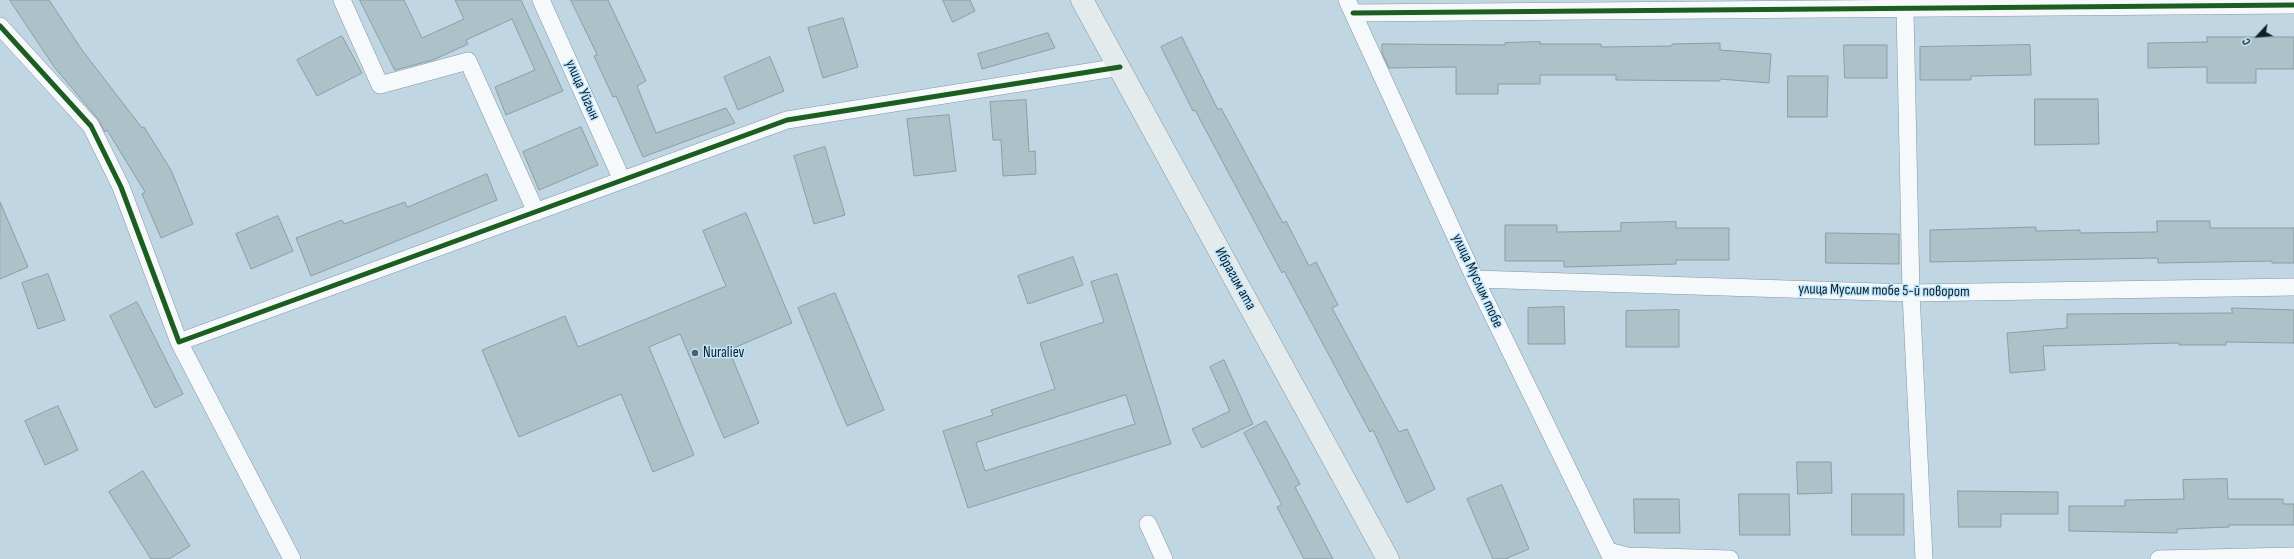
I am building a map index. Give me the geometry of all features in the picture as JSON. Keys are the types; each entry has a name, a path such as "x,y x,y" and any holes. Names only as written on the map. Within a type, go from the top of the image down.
{"street":[{"path":"342,0 380,85 468,62 536,212"},
{"name":"улица Уйгын","path":"541,0 622,180"},
{"name":"Ибрагим ата","path":"1082,0 1388,559"},
{"path":"1350,7 1905,9 1923,4 2294,6"},
{"name":"улица Муслим тобе","path":"1350,7 1475,279 1610,555"},
{"path":"1905,9 1911,293 1924,559"},
{"path":"0,26 91,126 121,187 179,342 292,559"},
{"path":"179,342 787,120 1120,67"},
{"name":"улица Муслим тобе 5-й поворот","path":"1475,279 1911,293 2294,287"},
{"path":"1148,524 1164,559"},
{"path":"1610,555 1730,559"},
{"path":"2159,559 2294,556"}],"building":[{"path":"10,0 49,0 82,50 142,128 144,127 171,170 193,224 161,238 142,194 145,192 107,130 105,132 98,119 55,68"},
{"path":"360,0 404,0 422,38 464,19 455,0 521,0 563,91 506,115 495,87 535,70 512,19 466,40 468,44 433,60 395,70"},
{"path":"571,0 608,0 646,81 637,86 656,133 726,108 735,123 643,157 616,96 613,97 594,56 597,55"},
{"path":"943,0 970,0 975,11 953,22"},
{"path":"843,18 858,67 823,78 808,28"},
{"path":"1048,33 1055,48 982,69 978,54"},
{"path":"342,36 362,73 317,96 297,60"},
{"path":"1182,37 1218,110 1221,108 1283,223 1286,221 1309,266 1316,262 1338,305 1332,308 1399,432 1407,429 1435,489 1407,503 1373,430 1370,432 1284,271 1282,273 1195,110 1193,111 1161,47"},
{"path":"2207,37 2294,37 2294,69 2256,69 2256,83 2207,83 2207,67 2148,68 2148,43 2207,42"},
{"path":"1540,42 1540,44 1601,44 1601,47 1672,46 1672,44 1720,43 1720,50 1771,54 1769,83 1720,79 1720,81 1616,80 1616,75 1540,75 1540,84 1498,84 1498,94 1456,94 1456,67 1389,68 1382,53 1382,44 1505,45 1505,43"},
{"path":"1844,45 1887,45 1887,78 1845,78"},
{"path":"2030,45 2031,75 1971,76 1971,80 1920,80 1920,47"},
{"path":"770,57 784,91 738,110 724,77"},
{"path":"1788,76 1828,76 1827,117 1788,117"},
{"path":"2035,99 2098,99 2099,144 2035,145"},
{"path":"1026,100 1029,152 1035,151 1036,174 1003,176 1001,140 993,140 990,102"},
{"path":"949,115 956,171 914,176 907,119"},
{"path":"581,127 598,165 539,190 523,152"},
{"path":"825,147 845,215 814,224 794,156"},
{"path":"487,174 497,200 311,276 296,238 342,220 344,224 405,202 407,207"},
{"path":"0,202 28,267 0,279"},
{"path":"746,213 792,323 729,350 759,423 724,438 680,334 649,347 694,455 653,472 621,394 519,437 482,350 565,316 578,347 726,286 703,231"},
{"path":"278,216 293,251 251,269 236,234"},
{"path":"2157,221 2210,221 2210,228 2294,228 2294,263 2272,263 2272,261 2158,263 2158,258 1930,262 1930,230 2036,227 2036,231 2080,230 2080,233 2157,232"},
{"path":"1676,222 1676,228 1729,228 1729,260 1676,260 1676,264 1564,267 1564,261 1505,261 1505,225 1557,225 1557,232 1621,231 1621,223"},
{"path":"1826,233 1899,234 1899,264 1826,263"},
{"path":"1073,257 1083,285 1028,304 1018,276"},
{"path":"48,274 65,320 38,329 22,283"},
{"path":"1117,274 1171,444 968,508 943,431 993,415 991,410 1055,389 1040,343 1104,322 1091,282","holes":["1126,395 1135,424 985,471 976,443"]},
{"path":"835,293 884,410 847,426 798,308"},
{"path":"137,302 183,394 155,408 110,316"},
{"path":"1564,307 1565,344 1528,344 1528,308"},
{"path":"2232,308 2294,310 2294,343 2226,342 2226,345 2179,345 2179,343 2043,346 2045,370 2010,373 2007,333 2067,328 2067,314 2232,313"},
{"path":"1679,310 1679,347 1626,347 1626,311"},
{"path":"1224,360 1253,424 1202,448 1192,429 1230,411 1210,367"},
{"path":"58,406 78,450 45,465 25,421"},
{"path":"1266,421 1300,484 1295,487 1333,559 1304,559 1277,507 1282,505 1244,433"},
{"path":"1797,462 1831,462 1832,493 1798,494"},
{"path":"143,471 190,546 169,559 151,559 109,492"},
{"path":"2227,479 2228,499 2283,499 2283,504 2294,504 2294,525 2229,525 2229,527 2177,529 2177,533 2069,531 2069,506 2125,506 2125,500 2184,499 2183,480"},
{"path":"1502,485 1529,549 1505,559 1493,559 1467,499"},
{"path":"1958,491 2058,492 2058,514 2001,514 2001,527 1959,527"},
{"path":"1739,494 1789,494 1790,535 1740,535"},
{"path":"1852,494 1904,494 1904,535 1852,535"},
{"path":"1634,499 1679,499 1680,533 1635,533"}],"cycle path":[{"path":"1353,13 2294,5"},
{"path":"0,26 91,126 121,187 179,342 787,120 1120,67"}],"place":[{"name":"Nuraliev","path":"695,353"}]}
